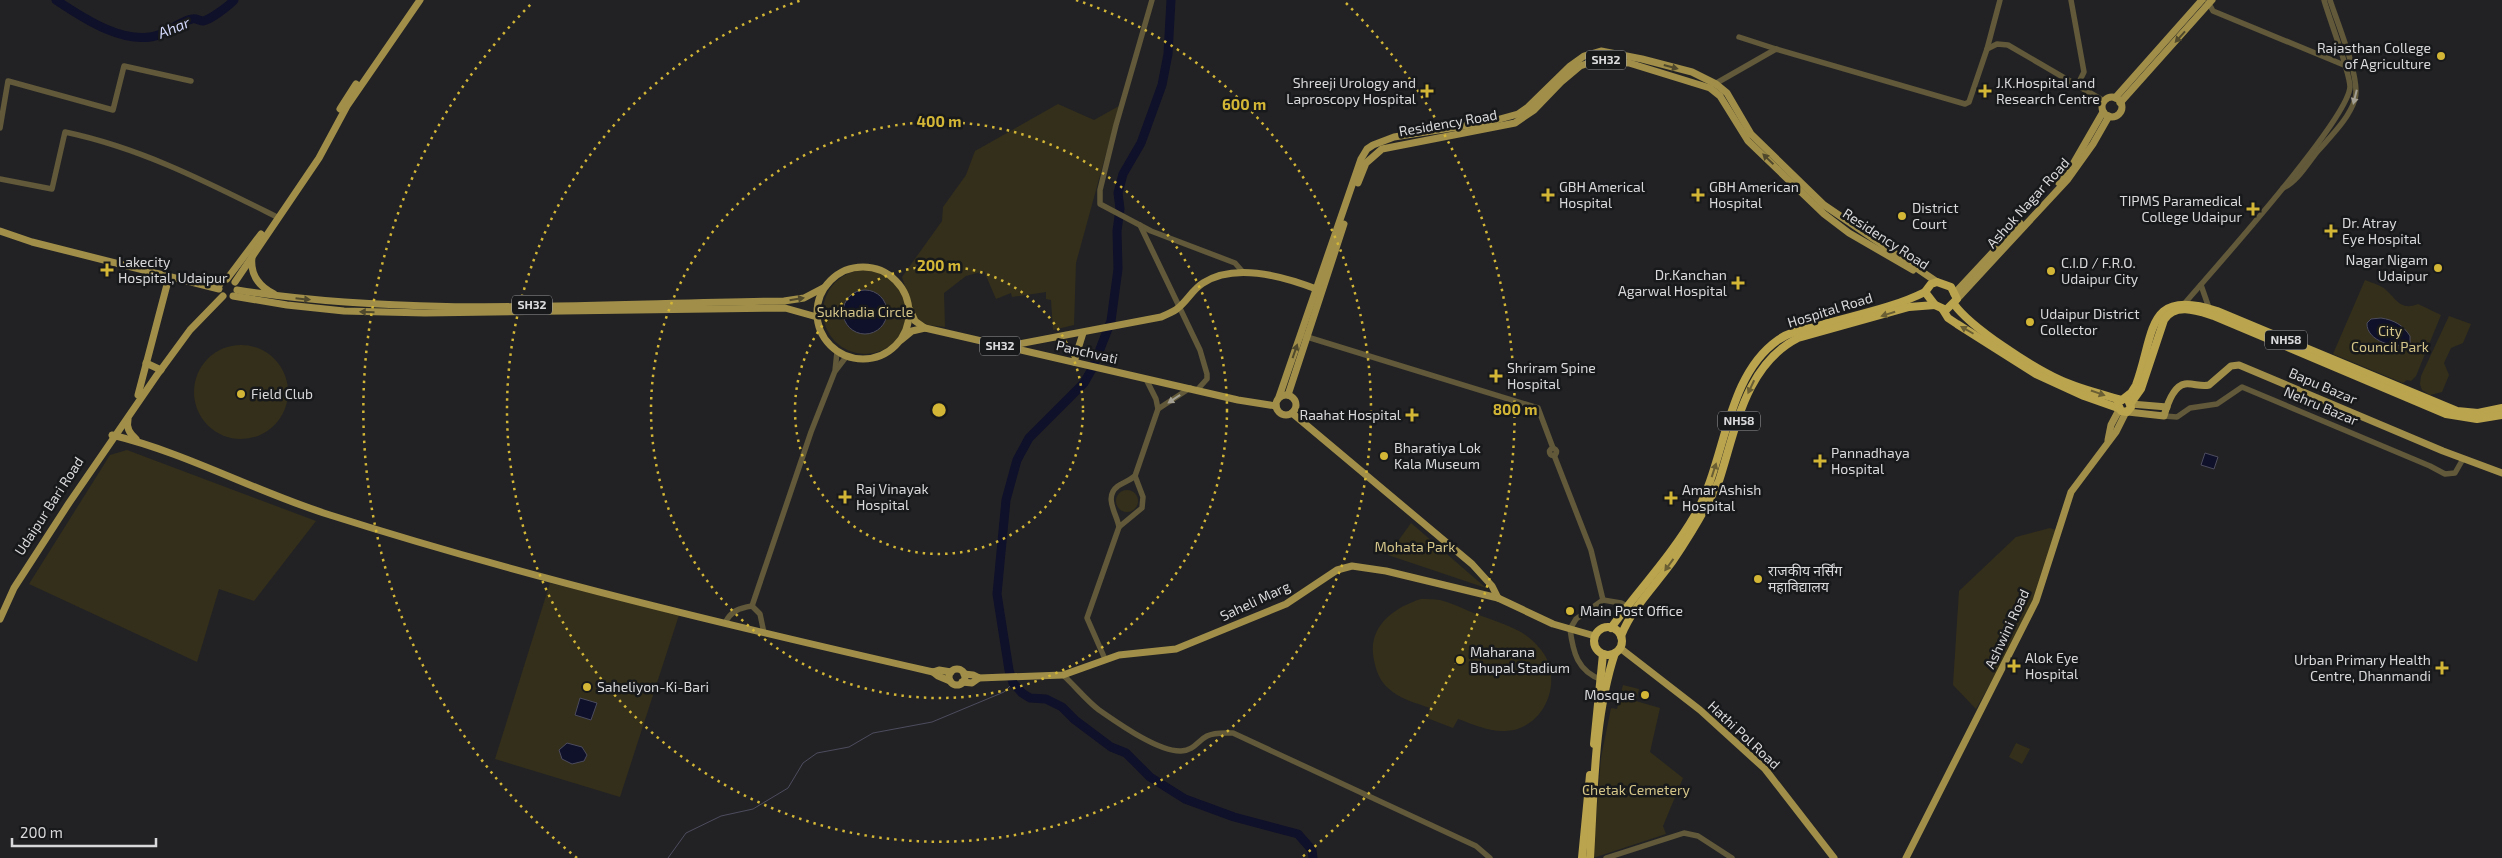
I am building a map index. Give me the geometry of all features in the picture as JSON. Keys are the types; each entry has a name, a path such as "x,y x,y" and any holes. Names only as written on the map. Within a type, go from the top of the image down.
{"highway":[{"path":"1934,283 1950,287 1962,315 1978,328 2059,380 2125,406 2077,393 2036,374 1948,318 1944,310 1935,305 1925,292 1934,283"},
{"name":"Hospital Road","path":"1611,628 1695,515 1709,484 1747,373 1761,355 1778,339 1790,334 1909,299 1925,292"},
{"path":"1944,310 1955,299"},
{"path":"2125,406 2136,385 2158,316 2170,306 2185,303"},
{"name":"NH58","path":"2185,303 2209,308 2452,409 2478,413 2502,408"},
{"name":"NH58","path":"1590,858 1595,771 1603,708 1621,636 1632,613 1672,562 1712,496 1719,481 1750,386 1764,364 1783,345 1798,338 1909,307 1935,305"},
{"name":"NH58","path":"2125,406 2141,389 2164,320 2172,312 2183,309 2214,316 2446,414 2477,419 2502,415"},
{"path":"1611,628 1617,630 1621,636"},
{"name":"NH58","path":"1596,636 1602,629 1611,628"},
{"path":"1582,858 1602,680 1603,654 1596,646 1596,636"},
{"path":"1603,654 1618,651"}],"main road":[{"path":"235,293 235,282 250,253 314,159 345,100 414,0"},
{"path":"116,432 188,327 221,290 227,279 250,253 310,173 347,106 420,0"},
{"path":"2118,100 2208,1"},
{"name":"Residency Road","path":"1319,290 1366,163 1382,149 1515,123 1534,110 1561,82 1580,66 1595,61 1629,63 1713,86 1748,141 1796,189 1849,233 1934,283"},
{"path":"1713,86 1727,93 1751,134 1824,205 1934,283"},
{"path":"1955,299 2059,183 2106,114 2104,101 2110,98 2118,100"},
{"path":"2106,114 2114,116 2120,112 2118,100"},
{"name":"SH32","path":"0,231 32,242 288,306 344,311 426,313 785,308 817,317"},
{"path":"250,253 253,275 258,282 266,290 284,297"},
{"name":"SH32","path":"235,293 343,303 426,306 784,301 804,298 825,287 844,271 863,267 874,268 884,272 901,286 915,321 925,328"},
{"path":"1004,347 1124,326 1161,317 1179,308 1203,283 1242,271 1291,281 1319,290"},
{"path":"138,395 169,277"},
{"path":"227,279 235,282"},
{"path":"825,287 817,306 817,317 822,334 837,352 846,357 868,360 880,357 891,351 912,331 925,328"},
{"name":"SH32","path":"1288,395 1319,290"},
{"path":"901,340 908,324 909,307"},
{"name":"Panchvati","path":"925,328 1242,401 1276,406"},
{"path":"1075,362 1085,333"},
{"path":"1276,406 1304,336"},
{"path":"146,364 159,369"},
{"name":"Bapu Bazar","path":"2164,416 2175,391 2183,384 2209,385 2232,366 2239,365 2463,459 2502,473"},
{"path":"0,619 14,588 103,455 138,395 159,369"},
{"path":"1280,397 1288,395 1294,398 1296,404 1292,413 1321,435 1472,564 1492,586 1498,598"},
{"name":"SH32","path":"1276,406 1282,414 1292,413"},
{"path":"2125,406 2167,407"},
{"path":"2125,406 2164,416"},
{"name":"Ashwini Road","path":"1906,858 2036,601 2071,492 2119,427 2125,406"},
{"path":"129,414 126,425 130,434 136,440"},
{"path":"116,432 330,515 622,598 764,634 933,672 955,684 962,682 972,683 979,678"},
{"name":"Udaipur Bari Road","path":"0,610 10,588 106,444 116,432"},
{"path":"103,455 112,445 136,440"},
{"name":"Saheli Marg","path":"1063,676 1119,655 1176,649 1286,604 1337,570 1352,566 1386,571 1498,598 1553,624 1596,636"},
{"name":"Hathi Pol Road","path":"1618,651 1707,716 1765,769 1834,858"},
{"path":"933,672 939,670 951,672 958,669 964,674 979,678 1063,676"},
{"path":"950,681 951,672"},
{"path":"962,682 964,674"}],"street":[{"path":"1152,0 1116,124 1100,190 1099,202 1102,206 1124,218 1235,263 1242,271"},
{"path":"1739,37 1965,104 1969,102 1987,49 2000,0"},
{"path":"2071,0 2084,72 2077,86"},
{"path":"2185,303 2281,188 2346,102 2350,85 2324,0"},
{"path":"2281,188 2293,181 2352,106 2357,88 2330,0"},
{"path":"2208,1 2215,12 2328,59 2343,63 2350,61"},
{"path":"1987,49 1997,44 2008,45 2104,101"},
{"path":"1713,86 1776,49"},
{"path":"0,128 8,82 113,110 124,66 191,81"},
{"path":"0,179 52,189 65,132 148,156 198,176 275,216"},
{"path":"1796,189 1804,185"},
{"path":"1140,225 1179,308 1194,334 1207,374 1207,379 1194,389 1158,409"},
{"path":"2201,284 2209,308"},
{"path":"1304,336 1538,408 1552,448 1550,453 1554,456 1591,550 1603,600"},
{"path":"752,606 811,432 835,371 837,352"},
{"path":"835,371 846,357"},
{"path":"1119,527 1112,506 1111,496 1117,487 1135,476 1158,409 1156,399 1146,379"},
{"name":"Nehru Bazar","path":"2164,416 2177,416 2190,408 2217,404 2242,387 2446,474 2455,472 2463,459"},
{"path":"1105,659 1087,618 1119,527 1142,508 1143,497 1135,476"},
{"path":"1602,680 1591,675 1579,665 1573,653 1570,629 1576,618 1603,600 1627,606"},
{"path":"725,623 729,615 739,608 752,606"},
{"path":"752,606 760,614 764,634"},
{"path":"1063,676 1097,708 1148,740 1167,749 1182,751 1197,746 1205,736 1233,733 1476,846 1489,857"},
{"path":"1606,858 1684,833 1698,836 1732,858"}],"green space":[{"path":"1058,104 1094,120 1119,106 1076,263 1074,325 1053,330 1051,300 1046,299 1046,292 1012,297 1011,293 996,299 984,271 966,276 944,293 945,327 928,325 915,318 902,277 942,221 943,207 966,175 975,151"},
{"name":"Sukhadia Circle","path":"865,270 881,273 895,282 904,296 907,312 904,328 895,342 881,351 865,354 849,351 835,342 826,328 823,312 826,296 835,282 849,273"},
{"name":"City Council Park","path":"2365,280 2385,289 2400,304 2412,306 2418,304 2441,315 2416,376 2411,381 2407,380 2403,383 2333,354"},
{"path":"2449,316 2471,324 2463,343 2451,348 2444,363 2449,375 2442,392 2430,395 2422,390 2420,384 2421,376"},
{"name":"Field Club","path":"241,345 259,348 275,358 285,374 288,392 285,410 275,426 259,436 241,439 223,436 207,426 197,410 194,392 197,374 207,358 223,348"},
{"path":"127,450 316,521 254,601 219,589 197,662 29,584 110,455"},
{"path":"1127,490 1135,493 1138,501 1135,509 1127,512 1119,509 1116,501 1119,493"},
{"name":"Mohata Park","path":"1411,523 1486,588 1388,555"},
{"path":"2050,528 2058,531 2032,610 1976,709 1953,685 1959,591 2016,537"},
{"name":"Saheliyon-Ki-Bari","path":"550,583 679,615 620,797 495,759"},
{"name":"Maharana Bhupal Stadium","path":"1421,599 1440,600 1454,604 1519,631 1536,644 1544,654 1549,666 1551,679 1546,703 1530,723 1518,729 1499,731 1458,719 1453,728 1427,718 1430,708 1402,698 1385,685 1374,660 1374,638 1384,621 1392,614 1400,608"},
{"name":"Chetak Cemetery","path":"1623,685 1639,689 1636,701 1660,708 1650,752 1683,778 1663,826 1666,834 1593,858 1601,758 1611,708 1617,709"},
{"path":"2016,743 2030,749 2022,764 2009,757"}],"water":[{"path":"865,290 877,294 883,300 887,312 883,324 877,330 865,334 853,330 847,324 843,312 847,300 853,294"},
{"path":"2381,318 2401,326 2410,336 2410,343 2404,345 2390,344 2371,335 2367,323 2371,319"},
{"path":"2205,453 2218,457 2214,469 2201,465"},
{"path":"580,698 597,703 591,720 575,715"},
{"path":"567,743 582,747 587,755 584,761 572,764 562,759 559,750"}],"waterway":[{"name":"Ahar","path":"56,0 106,29 134,37 148,37 161,34 188,20 206,20 220,12 234,0"},
{"path":"1171,0 1168,54 1162,85 1141,143 1123,174 1118,193 1120,209 1117,231 1118,269 1111,321 1093,367 1084,383 1029,438 1017,460 1006,500 997,594 1009,670 1013,683 1022,693 1030,698 1046,699 1062,707 1075,720 1111,747 1126,753 1150,777 1185,799 1234,817 1298,834 1312,850 1313,858"},
{"path":"668,858 686,833 721,816 753,809 788,788 803,763 817,753 849,747 873,733 932,722 1004,692 1013,683"}],"place":[{"name":"Rajasthan College of Agriculture","path":"2441,56"},
{"name":"Shreeji Urology and Laproscopy Hospital","path":"1427,91"},
{"name":"J.K.Hospital and Research Centre","path":"1985,91"},
{"name":"GBH Americal Hospital","path":"1548,195"},
{"name":"GBH American Hospital","path":"1698,195"},
{"name":"TIPMS Paramedical College Udaipur","path":"2253,209"},
{"name":"District Court","path":"1902,216"},
{"name":"Dr. Atray Eye Hospital","path":"2331,231"},
{"name":"Nagar Nigam Udaipur","path":"2438,268"},
{"name":"Lakecity Hospital, Udaipur","path":"107,270"},
{"name":"C.I.D / F.R.O. Udaipur City","path":"2051,271"},
{"name":"Dr.Kanchan Agarwal Hospital","path":"1738,283"},
{"name":"Udaipur District Collector","path":"2030,322"},
{"name":"Shriram Spine Hospital","path":"1496,376"},
{"name":"Field Club","path":"241,394"},
{"name":"Raahat Hospital","path":"1412,415"},
{"name":"Bharatiya Lok Kala Museum","path":"1384,456"},
{"name":"Pannadhaya Hospital","path":"1820,461"},
{"name":"Raj Vinayak Hospital","path":"845,497"},
{"name":"Amar Ashish Hospital","path":"1671,498"},
{"name":"राजकीय नर्सिंग महाविद्यालय","path":"1758,579"},
{"name":"Main Post Office","path":"1570,611"},
{"name":"Maharana Bhupal Stadium","path":"1460,660"},
{"name":"Alok Eye Hospital","path":"2014,666"},
{"name":"Urban Primary Health Centre, Dhanmandi","path":"2442,668"},
{"name":"Saheliyon-Ki-Bari","path":"587,687"},
{"name":"Mosque","path":"1645,695"}]}
